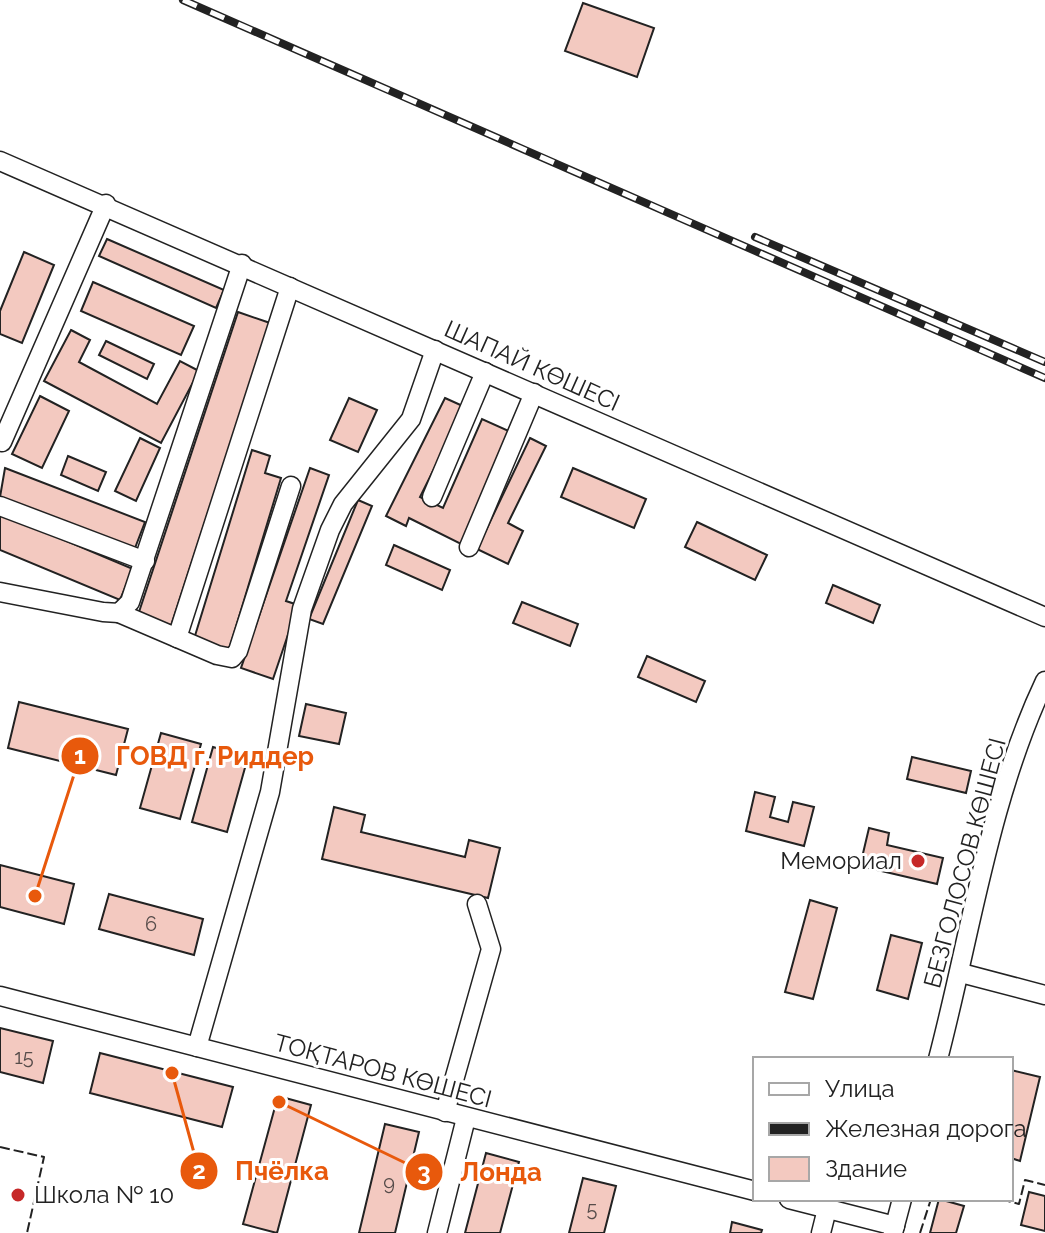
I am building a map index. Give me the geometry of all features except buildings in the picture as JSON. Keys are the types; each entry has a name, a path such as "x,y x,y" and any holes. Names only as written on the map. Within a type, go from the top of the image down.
{"street":[{"name":"ШАПАЙ КӨШЕСІ","path":"0,161 106,204 1045,617"},
{"path":"2,442 106,204"},
{"path":"119,613 130,602 145,561 242,264"},
{"path":"177,638 290,287"},
{"path":"197,1047 270,792 302,609 330,530 343,504 411,419 435,350"},
{"path":"432,497 485,372"},
{"path":"469,547 534,393"},
{"path":"0,592 119,613 217,655 232,658 238,651 291,486"},
{"path":"0,506 145,561"},
{"name":"БЕЗГОЛОСОВ КӨШЕСІ","path":"939,1057 999,807 1030,712 1045,681"},
{"path":"445,1112 491,949 477,904"},
{"path":"961,973 1045,995"},
{"name":"ТОҚТАРОВ КӨШЕСІ","path":"0,996 753,1190"},
{"path":"437,1233 466,1118"},
{"path":"797,1201 894,1229 901,1201"},
{"path":"821,1233 827,1209"}],"railway":[{"path":"183,0 1045,378"},
{"path":"755,237 1045,362"}],"fence":[{"path":"0,1147 44,1157 27,1233"},
{"path":"1008,1201 1019,1204 1025,1180 1045,1185"},
{"path":"920,1233 930,1201"}],"place":[{"name":"Мемориал","path":"918,861"},
{"name":"ГОВД г. Риддер","path":"35,896"},
{"name":"Пчёлка","path":"172,1073"},
{"name":"Лонда","path":"279,1102"},
{"name":"Школа № 10","path":"18,1195"}]}
